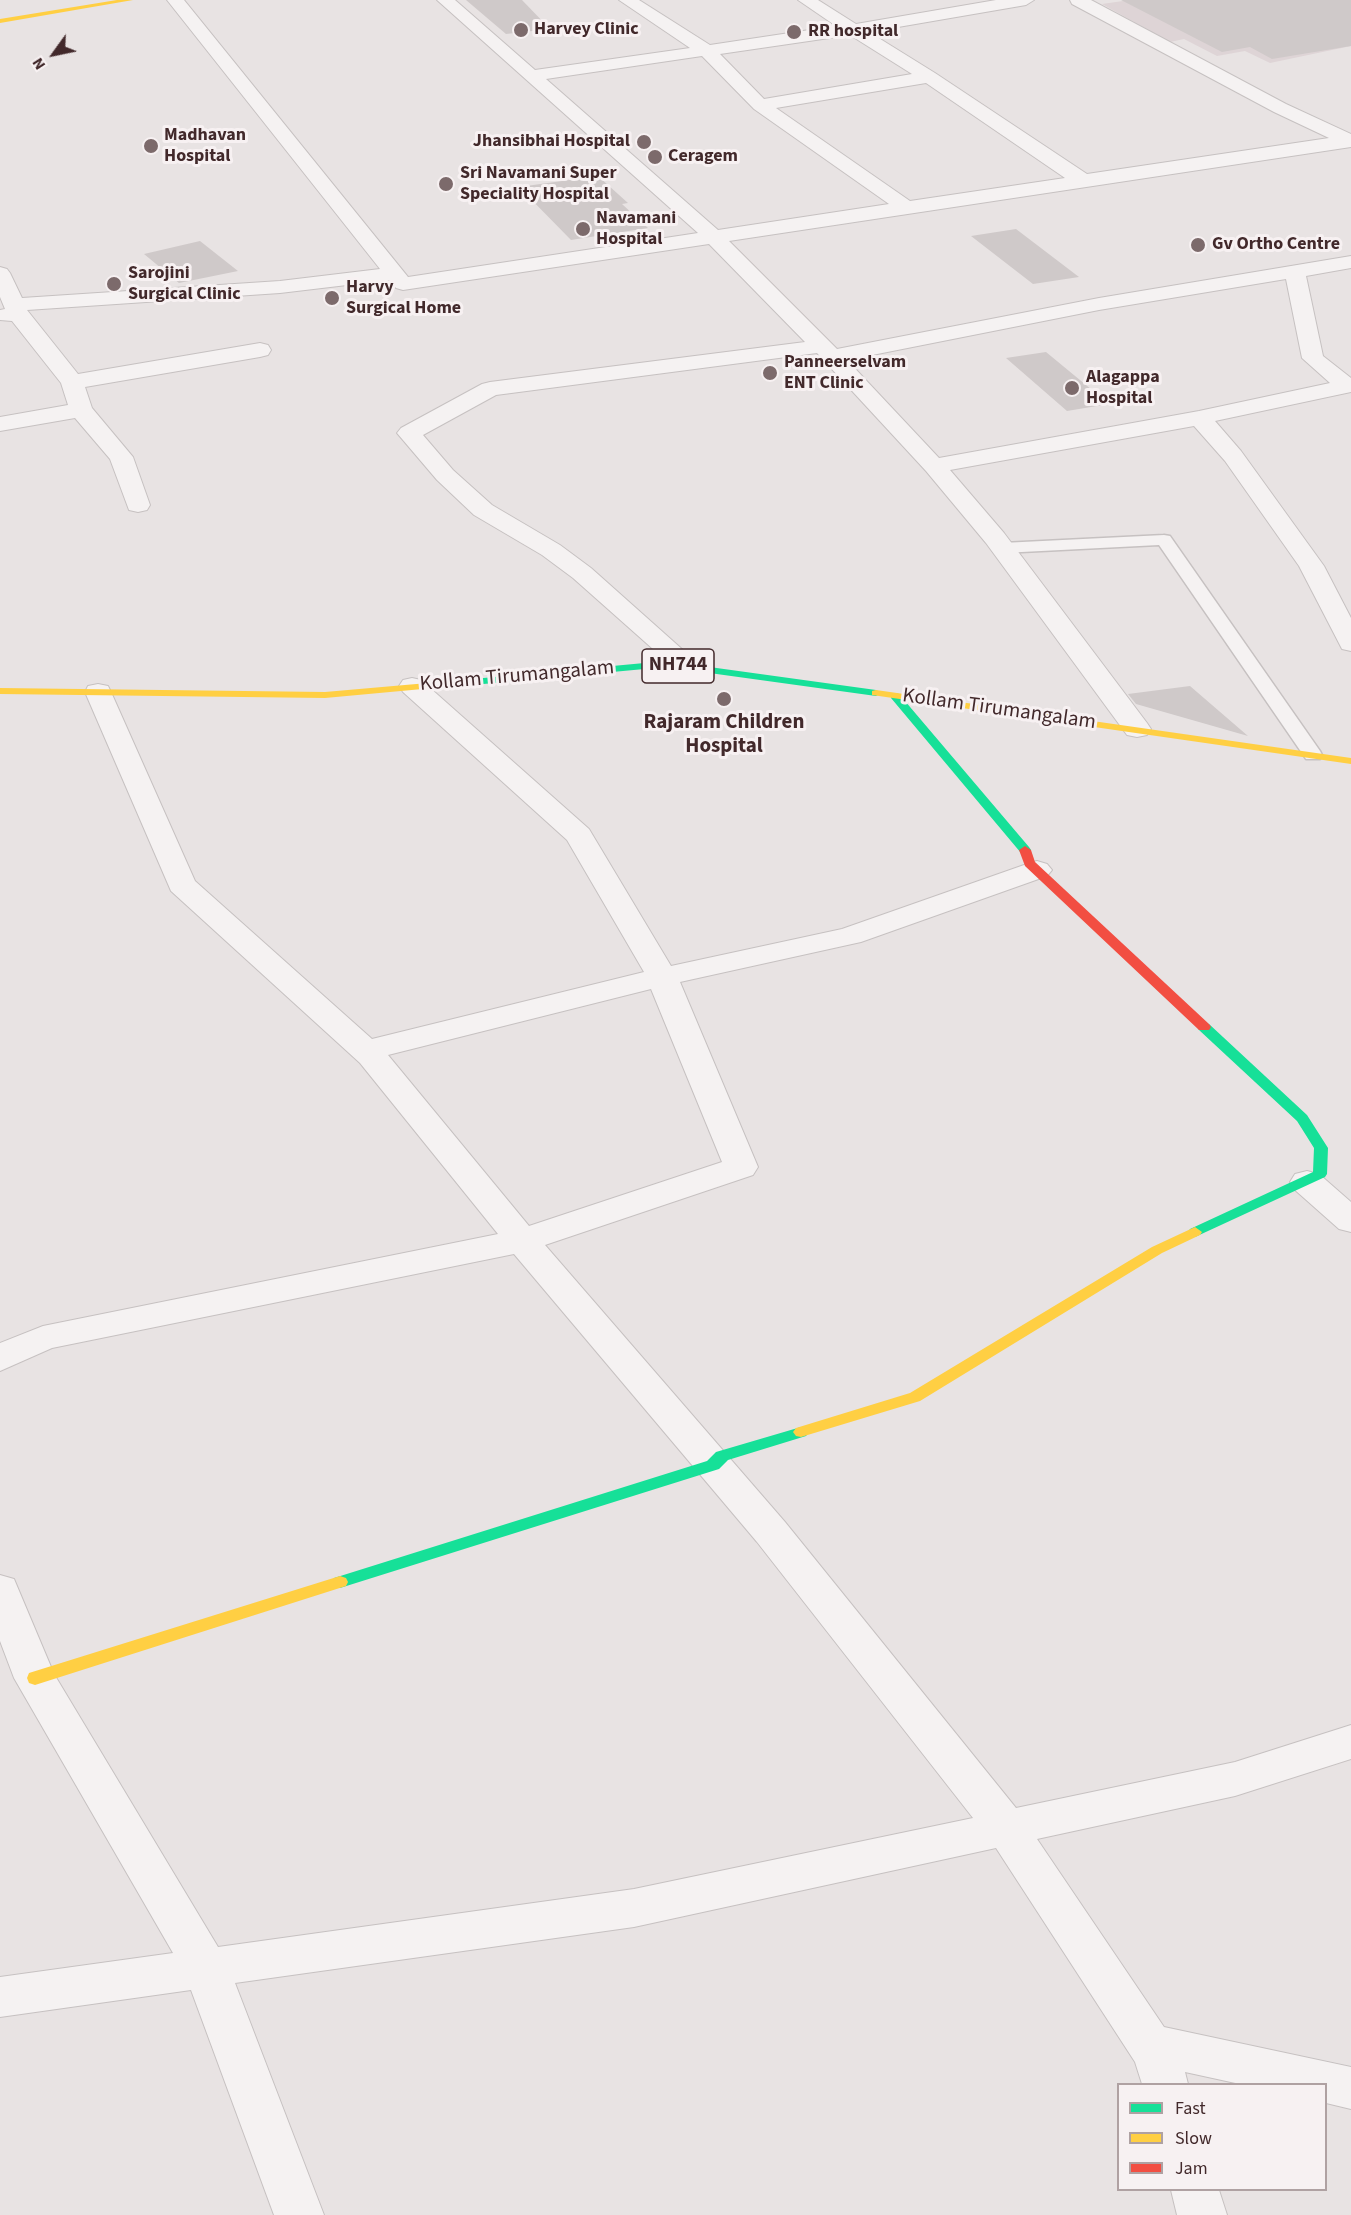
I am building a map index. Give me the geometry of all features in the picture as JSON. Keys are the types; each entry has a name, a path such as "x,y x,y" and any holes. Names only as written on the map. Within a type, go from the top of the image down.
{"main road":[{"path":"0,21 130,0"},
{"name":"Kollam Tirumangalam","path":"0,691 325,695 666,664 1351,761"},
{"path":"35,1678 713,1465 722,1456 915,1397 1157,1250 1320,1174 1321,1148 1302,1118 1029,863 1025,848 895,696"}],"street":[{"path":"175,0 403,284 1351,140"},
{"path":"445,0 714,237 826,351 934,466 1002,548 1137,729"},
{"path":"627,0 706,50 760,105 906,207"},
{"path":"806,0 929,76 1082,180"},
{"path":"531,76 855,29 1026,0"},
{"path":"1078,0 1280,108 1351,140"},
{"path":"760,105 929,76"},
{"path":"689,667 582,573 551,550 483,510 445,475 409,433 490,389 826,351 1351,262"},
{"path":"1295,272 1313,358 1349,385"},
{"path":"0,273 11,311 72,382 81,410 122,457 138,505"},
{"path":"11,311 280,287 395,273"},
{"path":"72,382 260,350"},
{"path":"934,466 1200,418 1349,385"},
{"path":"0,424 81,410"},
{"path":"1200,418 1233,456 1311,566 1351,643"},
{"path":"0,1358 43,1338 522,1241 741,1167 662,977 579,835 411,686"},
{"path":"98,692 182,885 373,1057"},
{"path":"1037,870 850,936 662,977 367,1050 522,1241 771,1532 1006,1828 1157,2064 1311,2083"},
{"path":"1307,1182 1351,1221"},
{"path":"0,1590 35,1678 206,1968 299,2215"},
{"path":"0,1997 634,1908 1235,1779 1351,1742"},
{"path":"1327,2085 1351,2088"},
{"path":"1195,2191 1202,2215"}],"lane":[{"path":"1002,548 1164,540 1313,755"}],"shaded area":[{"path":"1130,0 1351,0 1351,46 1270,63 1245,51 1217,56 1184,39 1170,42 1102,4"}],"building":[{"path":"466,0 522,0 550,29 506,34"},
{"path":"1121,0 1351,0 1351,46 1272,59 1250,47 1222,52"},
{"path":"598,176 628,203 622,204 648,228 571,240 519,187"},
{"path":"1016,229 1079,277 1033,284 971,236"},
{"path":"200,241 238,271 179,283 144,254"},
{"path":"1046,352 1109,404 1067,411 1006,358"},
{"path":"1190,686 1248,736 1136,704 1128,694"}],"traffic: fast":[{"path":"462,683 666,664 876,693"},
{"path":"895,696 1025,850"},
{"path":"1195,1232 1320,1174 1321,1148 1302,1118 1204,1027"},
{"path":"340,1582 713,1465 722,1456 801,1432"}],"traffic: slow":[{"path":"0,21 130,0"},
{"path":"0,691 325,695 462,683"},
{"path":"876,693 1351,761"},
{"path":"801,1432 915,1397 1157,1250 1195,1232"},
{"path":"35,1678 340,1582"}],"traffic: jam":[{"path":"1025,850 1029,863 1204,1027"}],"place":[{"name":"Harvey Clinic","path":"521,30"},
{"name":"RR hospital","path":"794,32"},
{"name":"Jhansibhai Hospital","path":"644,142"},
{"name":"Madhavan Hospital","path":"151,146"},
{"name":"Ceragem","path":"655,157"},
{"name":"Sri Navamani Super Speciality Hospital","path":"446,184"},
{"name":"Navamani Hospital","path":"583,229"},
{"name":"Gv Ortho Centre","path":"1198,245"},
{"name":"Sarojini Surgical Clinic","path":"114,284"},
{"name":"Harvy Surgical Home","path":"332,298"},
{"name":"Panneerselvam ENT Clinic","path":"770,373"},
{"name":"Alagappa Hospital","path":"1072,388"},
{"name":"Rajaram Children Hospital","path":"724,699"}]}
